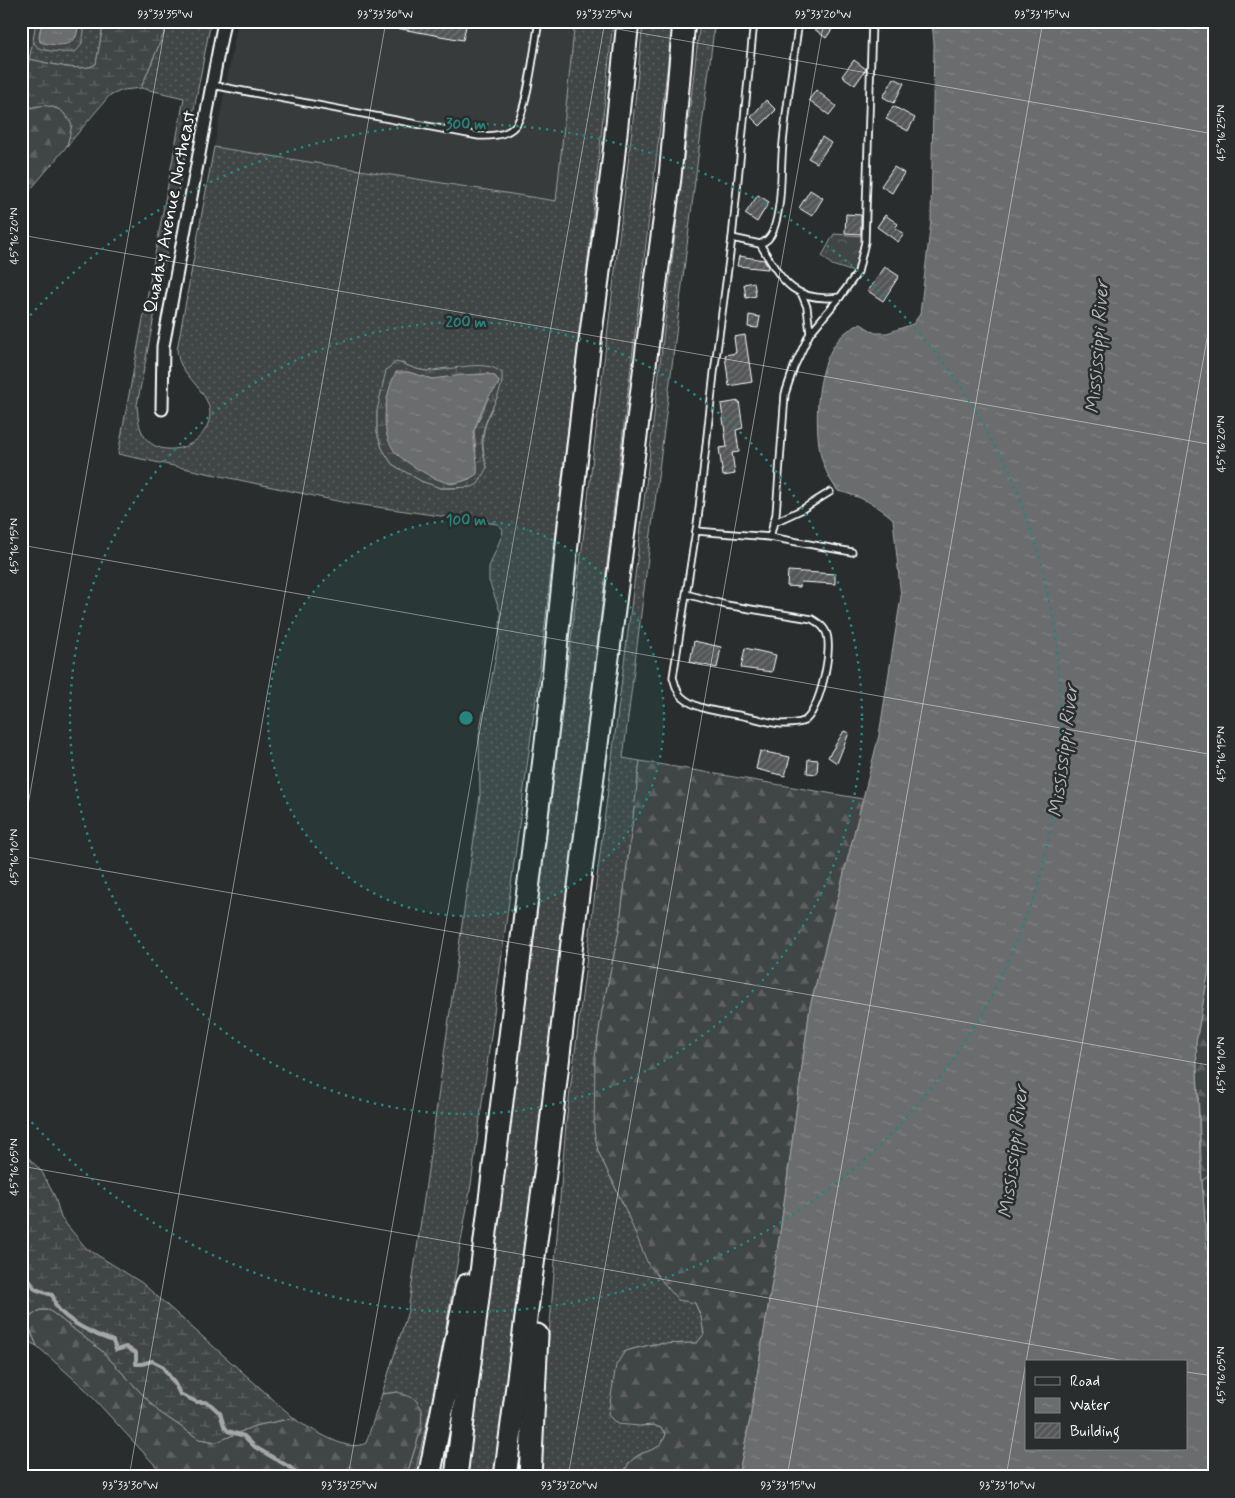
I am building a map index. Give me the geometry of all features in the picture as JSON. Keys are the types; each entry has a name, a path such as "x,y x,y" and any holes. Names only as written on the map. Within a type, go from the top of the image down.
{"highway":[{"path":"456,1477 548,726 568,524 612,170 628,21"},
{"path":"506,1477 670,176 684,21"},
{"path":"429,1477 471,1263 496,1150"},
{"path":"530,1477 547,1158"}],"street":[{"name":"Quaday Avenue Northeast","path":"162,410 163,346 224,21"}],"lane":[{"path":"212,85 479,136 498,136 516,126 524,108 539,21"},
{"path":"686,594 726,605 812,619 821,624 826,631 829,642 829,654 818,696 806,720 796,724 780,724 702,708 680,696 674,677 686,594 696,531 732,238 754,21"},
{"path":"732,238 760,244 767,241 772,233 779,199 782,145 799,21"},
{"path":"770,537 776,514 785,394 794,367 810,333 858,272 865,242 872,21"},
{"path":"760,244 785,283 802,295 819,299 840,297"},
{"path":"802,295 807,307 810,333"},
{"path":"773,523 801,510 830,492"},
{"path":"696,531 770,537 852,552"}],"shaded area":[{"path":"21,21 36,21 26,77 21,76"},
{"path":"238,21 575,21 556,201 214,147"}],"green space":[{"path":"36,21 42,21 39,37 76,37 79,21 85,21 79,49 74,52 53,51 44,50 36,46 33,41"},
{"path":"85,21 104,21 96,64 90,67 73,68 29,59 33,41 41,49 74,52 81,43"},
{"path":"104,21 169,21 141,88 123,90 109,96 67,146 72,125 62,111 50,106 40,106 21,112 21,76 26,77 29,59 73,68 90,67 96,64"},
{"path":"169,21 211,21 137,405 141,429 149,442 158,447 180,448 200,436 207,426 210,414 204,395 186,373 177,350 214,147 556,201 575,21 613,21 592,224 538,684 471,1185 435,1388 414,1477 406,1477 421,1429 398,1392 382,1394 408,1311 417,1249 480,795 479,735 499,639 501,614 489,581 489,567 503,529 497,524 342,502 118,454 184,98 141,88","holes":["402,363 415,369 427,371 447,368 498,395 484,430 483,447 487,467 459,488 441,488 421,481 392,464 382,448 377,432 377,411"]},
{"path":"643,21 673,21 496,1477 466,1477 569,660 629,159"},
{"path":"700,21 715,21 623,758 640,761 619,931 602,1011 595,1058 598,1151 624,1206 695,1303 701,1317 704,1334 697,1343 654,1344 625,1351 640,1426 657,1426 666,1434 658,1446 633,1459 622,1477 541,1477 543,1412 566,1123 640,536"},
{"path":"46,105 61,110 73,125 67,146 21,201 21,112 30,107"},
{"path":"834,234 863,236 854,272 832,265 822,256"},
{"path":"396,362 426,371 465,366 486,366 502,373 498,396 483,433 482,442 487,467 478,484 472,487 441,488 421,481 392,464 382,448 377,432 377,411 386,370","holes":["408,372 432,379 488,374 495,376 499,382 489,396 474,431 476,451 470,479 451,484 428,475"]},
{"path":"640,761 863,799 810,1007 780,1233 750,1419 738,1477 622,1477 633,1459 658,1446 666,1434 661,1428 653,1425 617,1424 608,1415 616,1365 625,1351 654,1344 697,1343 704,1334 701,1317 695,1303 678,1300 648,1264 624,1206 598,1151 594,1131 595,1058 602,1011 619,931"},
{"path":"1214,942 1214,1171 1202,1181 1196,1042"},
{"path":"21,1150 42,1172 55,1197 61,1218 86,1248 142,1283 294,1418 254,1426 217,1442 199,1439 158,1411 102,1351 49,1310 40,1310 31,1316 28,1325 37,1346 21,1338"},
{"path":"1214,1171 1214,1330 1213,1330 1202,1181"},
{"path":"40,1310 49,1310 102,1351 158,1411 199,1439 217,1442 254,1426 294,1418 333,1440 350,1445 358,1445 366,1443 382,1394 398,1392 415,1399 422,1409 421,1429 406,1477 166,1477 84,1388 37,1346 28,1325 31,1316"}],"water":[{"path":"42,21 79,21 76,36 69,43 64,44 54,45 40,42"},
{"name":"Mississippi River","path":"932,21 1214,21 1214,942 1196,1042 1200,1156 1214,1339 1214,1477 738,1477 750,1419 780,1233 810,1007 879,735 901,597 893,519 867,501 838,491 831,481 821,458 817,412 819,394 827,358 836,343 847,331 861,324 875,333 887,333 913,324 920,314 931,221 934,44"},
{"path":"396,372 408,372 432,379 462,375 488,374 495,376 499,382 486,402 474,431 477,474 455,483 447,482 432,477 398,455 388,438 385,420 388,395"}],"building":[{"path":"391,21 467,21 463,40 390,27"},
{"path":"804,21 825,21 833,28 826,38"},
{"path":"854,60 866,69 855,85 842,76"},
{"path":"894,78 904,83 894,103 883,97"},
{"path":"816,90 836,106 829,115 809,100"},
{"path":"766,100 776,110 760,126 751,117"},
{"path":"893,106 915,118 908,131 886,119"},
{"path":"822,137 831,143 817,163 808,158"},
{"path":"894,167 904,173 892,193 881,186"},
{"path":"810,190 823,198 812,216 799,208"},
{"path":"758,195 769,202 757,222 745,214"},
{"path":"846,214 861,215 861,234 845,233"},
{"path":"885,215 898,224 895,228 904,234 898,242 877,227"},
{"path":"739,256 764,260 768,269 737,266"},
{"path":"885,267 899,276 883,301 868,291"},
{"path":"754,282 756,296 746,298 744,284"},
{"path":"749,315 760,317 758,328 748,327"},
{"path":"745,335 752,382 729,386 725,355 736,353 734,337"},
{"path":"739,401 743,428 736,430 739,452 732,453 735,474 723,476 719,448 727,447 721,404"},
{"path":"788,571 835,574 835,584 801,582 800,587 787,586"},
{"path":"694,641 721,647 717,668 690,662"},
{"path":"745,648 776,655 772,672 741,668"},
{"path":"844,731 849,733 837,763 828,757"},
{"path":"760,751 790,757 785,776 756,769"},
{"path":"808,759 818,760 817,774 807,773"}],"waterway":[{"path":"21,1267 35,1289 52,1295 56,1306 74,1323 113,1341 116,1350 126,1347 136,1353 136,1364 152,1361 162,1366 180,1394 197,1402 210,1404 220,1413 224,1426 228,1431 244,1436 255,1447 291,1468 299,1477"}]}
